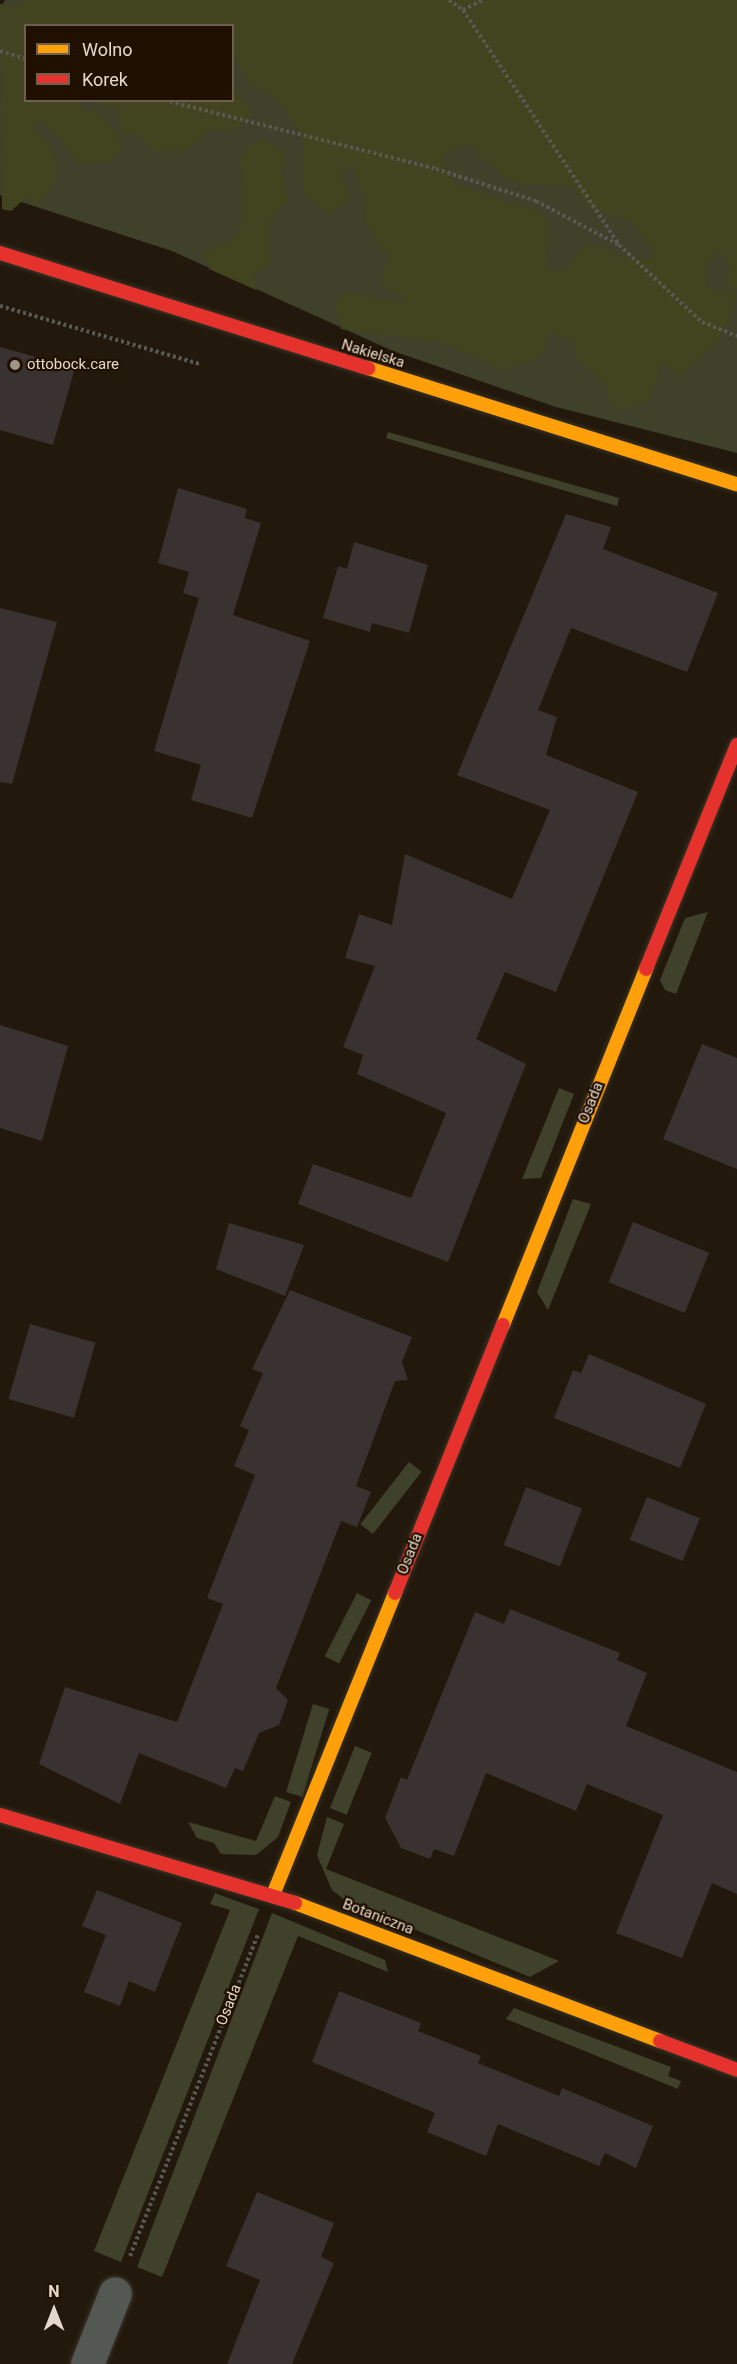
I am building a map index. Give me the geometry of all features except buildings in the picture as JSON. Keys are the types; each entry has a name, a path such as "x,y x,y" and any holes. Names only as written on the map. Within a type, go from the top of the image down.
{"street":[{"name":"Nakielska","path":"0,253 737,484"},
{"name":"Osada","path":"273,1894 737,745"},
{"name":"Botaniczna","path":"0,1815 273,1894 737,2070"},
{"path":"87,2364 115,2293"}],"path":[{"path":"449,0 463,10 619,245 702,322 737,336"},
{"path":"463,10 483,0"},
{"path":"0,51 24,58"},
{"path":"172,102 447,172 536,201 619,245"},
{"name":"Osada","path":"115,2293 273,1894"}],"green space":[{"path":"5,0 737,0 737,453 556,407 393,351 172,251 0,195 0,8"},
{"path":"26,0 737,0 737,290 725,285 730,269 724,256 715,254 705,267 707,289 734,291 736,299 720,339 680,376 662,362 650,400 619,412 607,397 607,385 576,358 575,342 551,333 541,357 504,370 442,343 341,329 334,303 346,292 402,303 403,295 381,285 387,256 366,224 365,199 352,166 343,170 342,179 351,197 329,215 304,194 303,139 277,99 247,81 234,56 234,24 24,24 24,102 80,102 82,110 94,110 114,129 122,147 111,162 78,164 59,136 40,122 33,125 55,154 56,180 40,203 33,206 28,196 11,211 2,209 0,4 19,6","holes":["474,144 479,158 517,184 576,187 588,209 630,221 655,252 650,259 623,258 601,246 582,246 566,268 552,272 546,259 549,224 541,212 456,185 443,164 443,156 455,147"]},
{"path":"234,84 253,115 233,130 208,131 186,151 154,152 140,136 123,134 117,109 96,102 234,102"},
{"path":"262,139 285,151 282,173 288,198 269,223 269,263 255,273 256,290 209,269 203,254 237,236 244,215 240,160 247,146"},
{"path":"388,432 619,498 617,506 386,438"},
{"path":"708,912 676,994 665,990 660,980 685,918"},
{"path":"559,1088 574,1094 541,1178 522,1179"},
{"path":"573,1199 591,1204 548,1310 537,1292"},
{"path":"409,1462 422,1472 373,1534 360,1524"},
{"path":"357,1593 371,1600 339,1664 325,1656"},
{"path":"313,1704 329,1709 302,1797 286,1792"},
{"path":"355,1746 372,1753 347,1815 330,1808"},
{"path":"275,1796 291,1802 278,1837 256,1855 221,1854 214,1843 197,1838 188,1822 256,1841"},
{"path":"327,1817 344,1824 326,1869 559,1961 530,1977 346,1901 332,1890 317,1855"},
{"path":"215,1893 259,1909 121,2262 94,2251 230,1910 210,1904"},
{"path":"272,1913 385,1960 388,1972 298,1936 162,2277 137,2267"},
{"path":"514,2008 671,2067 668,2076 681,2081 678,2089 506,2019"}],"traffic: slow":[{"path":"368,368 737,484"},
{"path":"503,1325 646,969"},
{"path":"273,1895 395,1593"},
{"path":"295,1903 660,2041"}],"traffic: jam":[{"path":"0,253 368,368"},
{"path":"646,969 737,745"},
{"path":"395,1593 503,1325"},
{"path":"0,1815 295,1903"},
{"path":"660,2041 737,2070"}],"place":[{"name":"ottobock.care","path":"15,365"}]}
